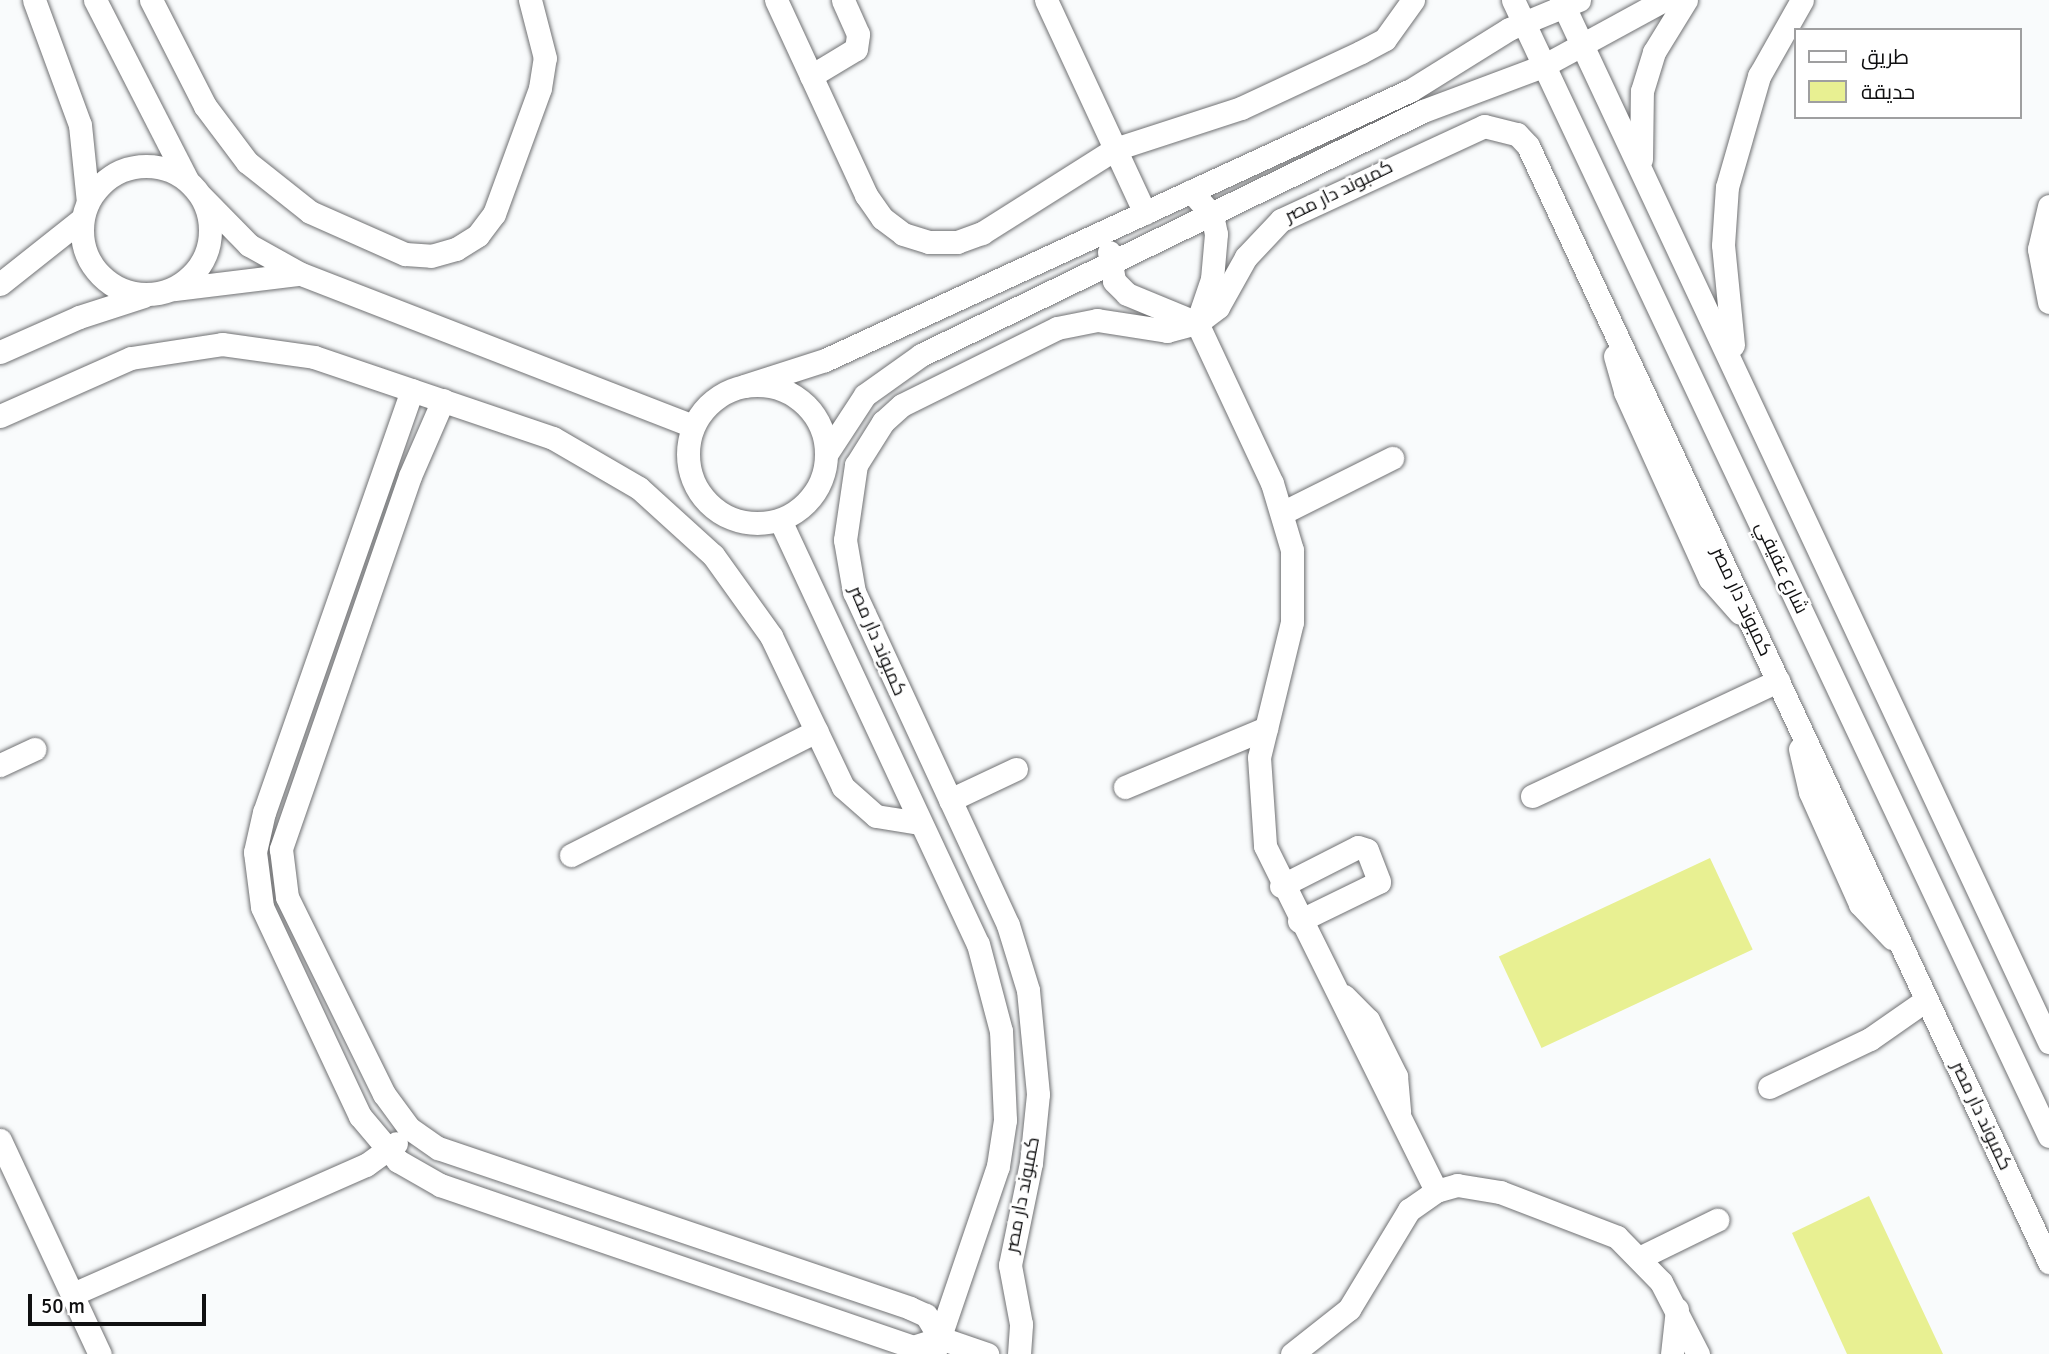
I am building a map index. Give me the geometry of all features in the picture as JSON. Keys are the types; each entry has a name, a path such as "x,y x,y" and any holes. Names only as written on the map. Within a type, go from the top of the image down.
{"street":[{"path":"34,0 80,125 90,263 124,291 158,293 301,274"},
{"path":"0,352 79,317 158,293 188,279 207,252 211,219 95,0"},
{"path":"152,0 205,106 247,162 310,212 405,254 431,256 456,249 478,235 494,214 543,68 541,28 530,0"},
{"path":"776,0 882,218 903,234 929,242 957,242 1006,221 1115,149 1241,108 1361,52 1385,39 1413,0"},
{"path":"811,76 845,60 856,49 858,34 843,0"},
{"path":"1045,0 1145,213"},
{"name":"شارع عفيفي","path":"1513,0 2049,1136"},
{"path":"1664,0 1580,42 1543,66 1423,111 891,372 864,394 827,453 814,494 780,520 740,522 706,501 688,466 693,426 723,393 825,360 1411,90 1523,22 1568,2 1580,42 1738,372 1902,732 2049,1042"},
{"path":"1642,172 1642,91 1654,52 1686,0"},
{"path":"1738,372 1725,291 1727,187 1759,76 1802,0"},
{"name":"كمبوند دار مصر","path":"1019,1354 1021,1324 1010,1265 1036,1129 1034,1024 1008,925 863,617 848,566 849,489 868,442 883,422 923,391 1057,328 1097,320 1167,331 1197,323 1218,307 1246,257 1281,220 1484,126 1509,130 1528,146 2049,1262"},
{"path":"0,284 85,211 102,183 121,171 144,166 195,189 248,245 301,274 693,426"},
{"path":"1191,191 1212,215 1216,251 1197,323 1284,512 1295,586 1293,622 1259,757 1259,816 1281,886 1436,1191"},
{"path":"2049,206 2039,249 2049,302"},
{"path":"1111,228 1109,264 1127,294 1197,323"},
{"path":"0,416 102,367 191,346 284,350 553,438 607,468 678,520 744,594 858,803 876,816 920,823"},
{"path":"744,386 769,385 810,408 822,429 827,453"},
{"path":"412,390 264,812 255,852 257,888 269,923 360,1116 387,1152 440,1185 913,1347 937,1346 987,1354"},
{"path":"443,400 410,476 281,849 293,911 384,1094 409,1128 476,1164 910,1308 926,1315 937,1346"},
{"path":"1284,512 1392,458"},
{"path":"780,520 978,944 994,998 1005,1076 998,1166 937,1346"},
{"path":"1532,796 1778,681"},
{"path":"1125,787 1266,728"},
{"path":"571,855 817,731"},
{"path":"1867,750 1902,732"},
{"path":"0,765 35,749"},
{"path":"950,800 1017,769"},
{"path":"1281,886 1358,847 1367,850 1379,882 1300,920"},
{"path":"1769,1087 1870,1039 1926,1000"},
{"path":"1966,1084 1980,1146 2030,1257 2049,1281"},
{"path":"73,1294 387,1152 409,1128"},
{"path":"0,1140 100,1354"},
{"path":"1292,1354 1349,1309 1399,1223 1436,1191 1479,1186 1560,1212 1617,1237 1641,1257 1677,1309 1698,1354"},
{"path":"1641,1257 1717,1220"},
{"path":"1672,1354 1677,1309"}],"green space":[{"path":"1710,858 1753,950 1542,1048 1499,956"},
{"path":"1869,1196 1943,1354 1847,1354 1792,1233"}]}
